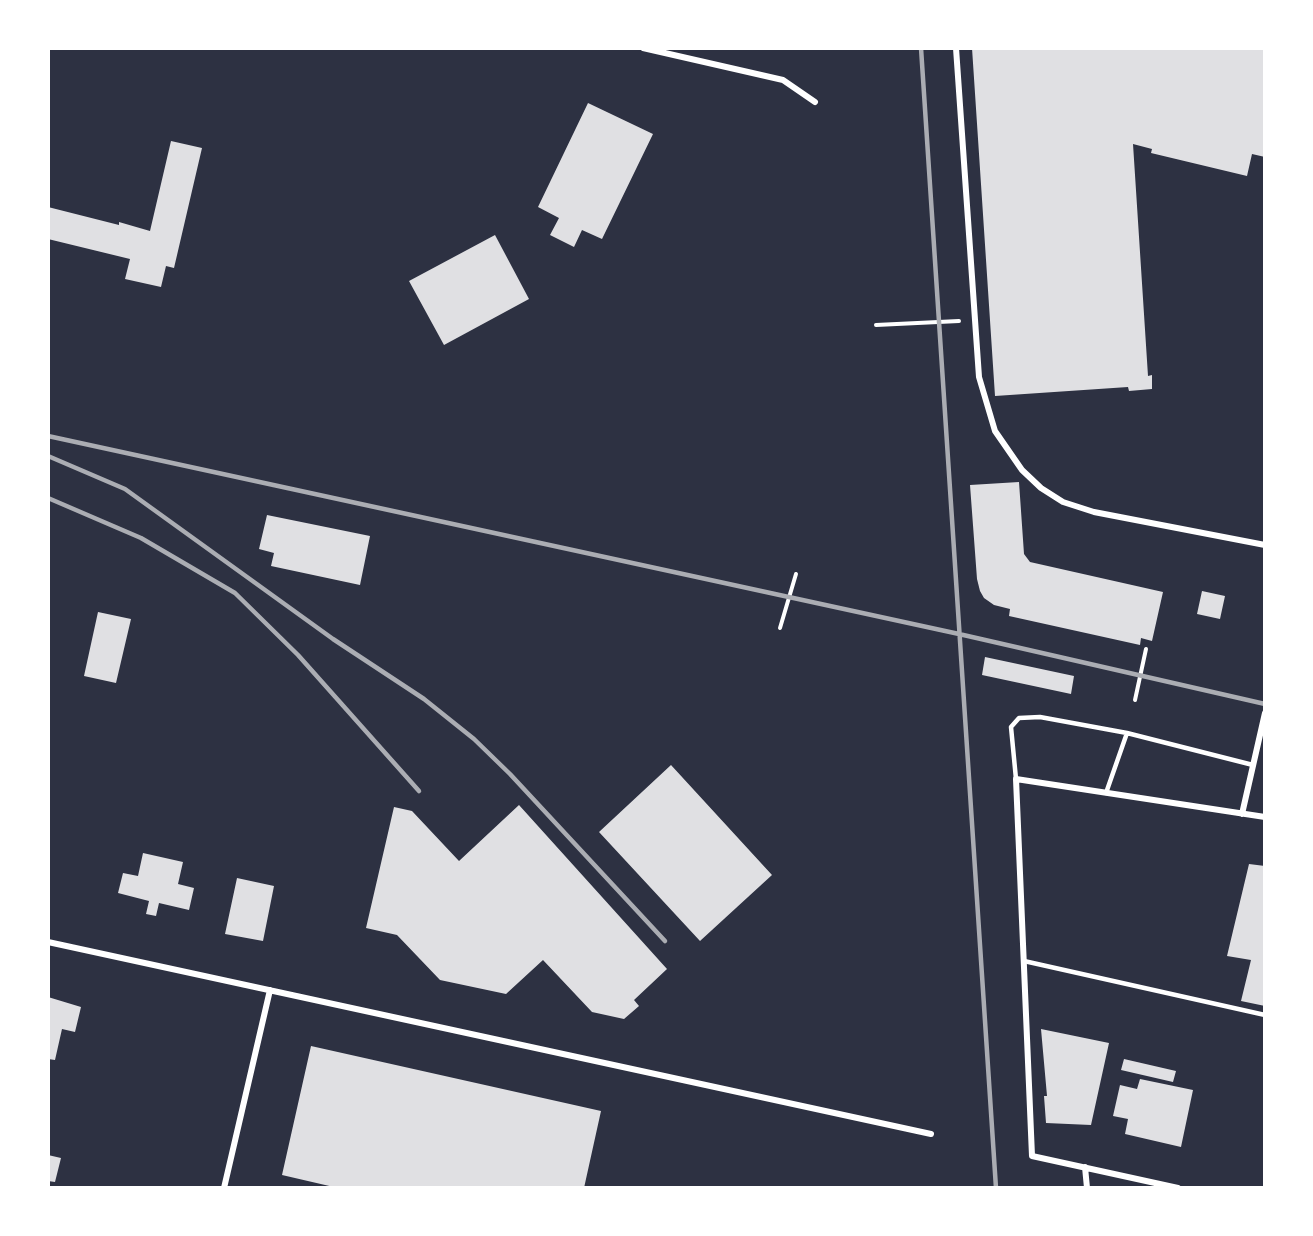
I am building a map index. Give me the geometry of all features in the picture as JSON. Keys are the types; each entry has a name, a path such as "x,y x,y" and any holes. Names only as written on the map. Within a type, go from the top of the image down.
{"street":[{"path":"643,48 676,51 783,80 815,102"},
{"path":"956,48 979,377 995,431 1022,470 1041,488 1063,502 1094,512 1265,545"},
{"path":"1242,814 1265,712"},
{"path":"1178,1188 1032,1156 1016,779 1265,817"},
{"path":"48,942 931,1134"},
{"path":"224,1188 270,990"},
{"path":"1085,1167 1087,1188"}],"lane":[{"path":"1016,779 1011,727 1019,718 1040,717 1127,733 1253,765"},
{"path":"1106,793 1127,733"},
{"path":"1024,961 1265,1015"}],"path":[{"path":"876,325 975,320"},
{"path":"780,628 796,574"},
{"path":"1136,700 1146,649"}],"building":[{"path":"972,48 1265,48 1265,157 1252,154 1247,176 1151,153 1152,149 1133,144 1148,376 1152,375 1152,389 1129,391 1128,387 995,396"},
{"path":"588,103 653,134 602,239 582,230 574,247 550,235 559,218 538,207"},
{"path":"171,141 202,148 174,268 166,266 161,287 125,279 130,259 48,239 48,207 150,231"},
{"path":"495,235 529,299 444,345 409,281"},
{"path":"1019,482 1024,554 1030,562 1163,592 1152,641 1141,638 1140,645 1009,616 1010,609 994,605 984,598 977,579 970,485"},
{"path":"267,515 370,536 360,585 271,566 274,553 259,549"},
{"path":"1202,591 1225,596 1220,619 1197,614"},
{"path":"98,612 131,619 116,683 84,676"},
{"path":"985,657 1074,676 1071,694 982,675"},
{"path":"671,765 772,875 700,941 599,832"},
{"path":"519,805 667,969 634,1000 639,1006 624,1019 592,1012 543,960 506,994 440,980 397,935 366,928 394,807 412,811 459,861"},
{"path":"143,853 183,862 178,884 194,888 189,910 159,903 156,916 146,914 149,901 118,893 123,873 138,876"},
{"path":"1249,864 1265,866 1265,1006 1241,1001 1251,960 1227,956"},
{"path":"237,878 274,886 263,941 225,934"},
{"path":"48,997 81,1007 75,1032 62,1029 55,1060 48,1059"},
{"path":"1041,1029 1109,1043 1091,1125 1046,1123 1044,1096 1047,1096"},
{"path":"311,1046 601,1111 584,1188 338,1188 282,1175"},
{"path":"1124,1059 1176,1071 1173,1082 1121,1070"},
{"path":"1140,1079 1193,1090 1181,1147 1125,1134 1128,1119 1113,1116 1120,1085 1137,1089"},
{"path":"48,1155 61,1158 55,1182 48,1181"}],"railway":[{"path":"921,48 996,1188"},
{"path":"48,436 959,634 1265,704"},
{"path":"48,456 125,489 333,639 424,699 474,739 510,774 665,941"},
{"path":"48,498 141,538 235,593 298,655 419,791"}]}
